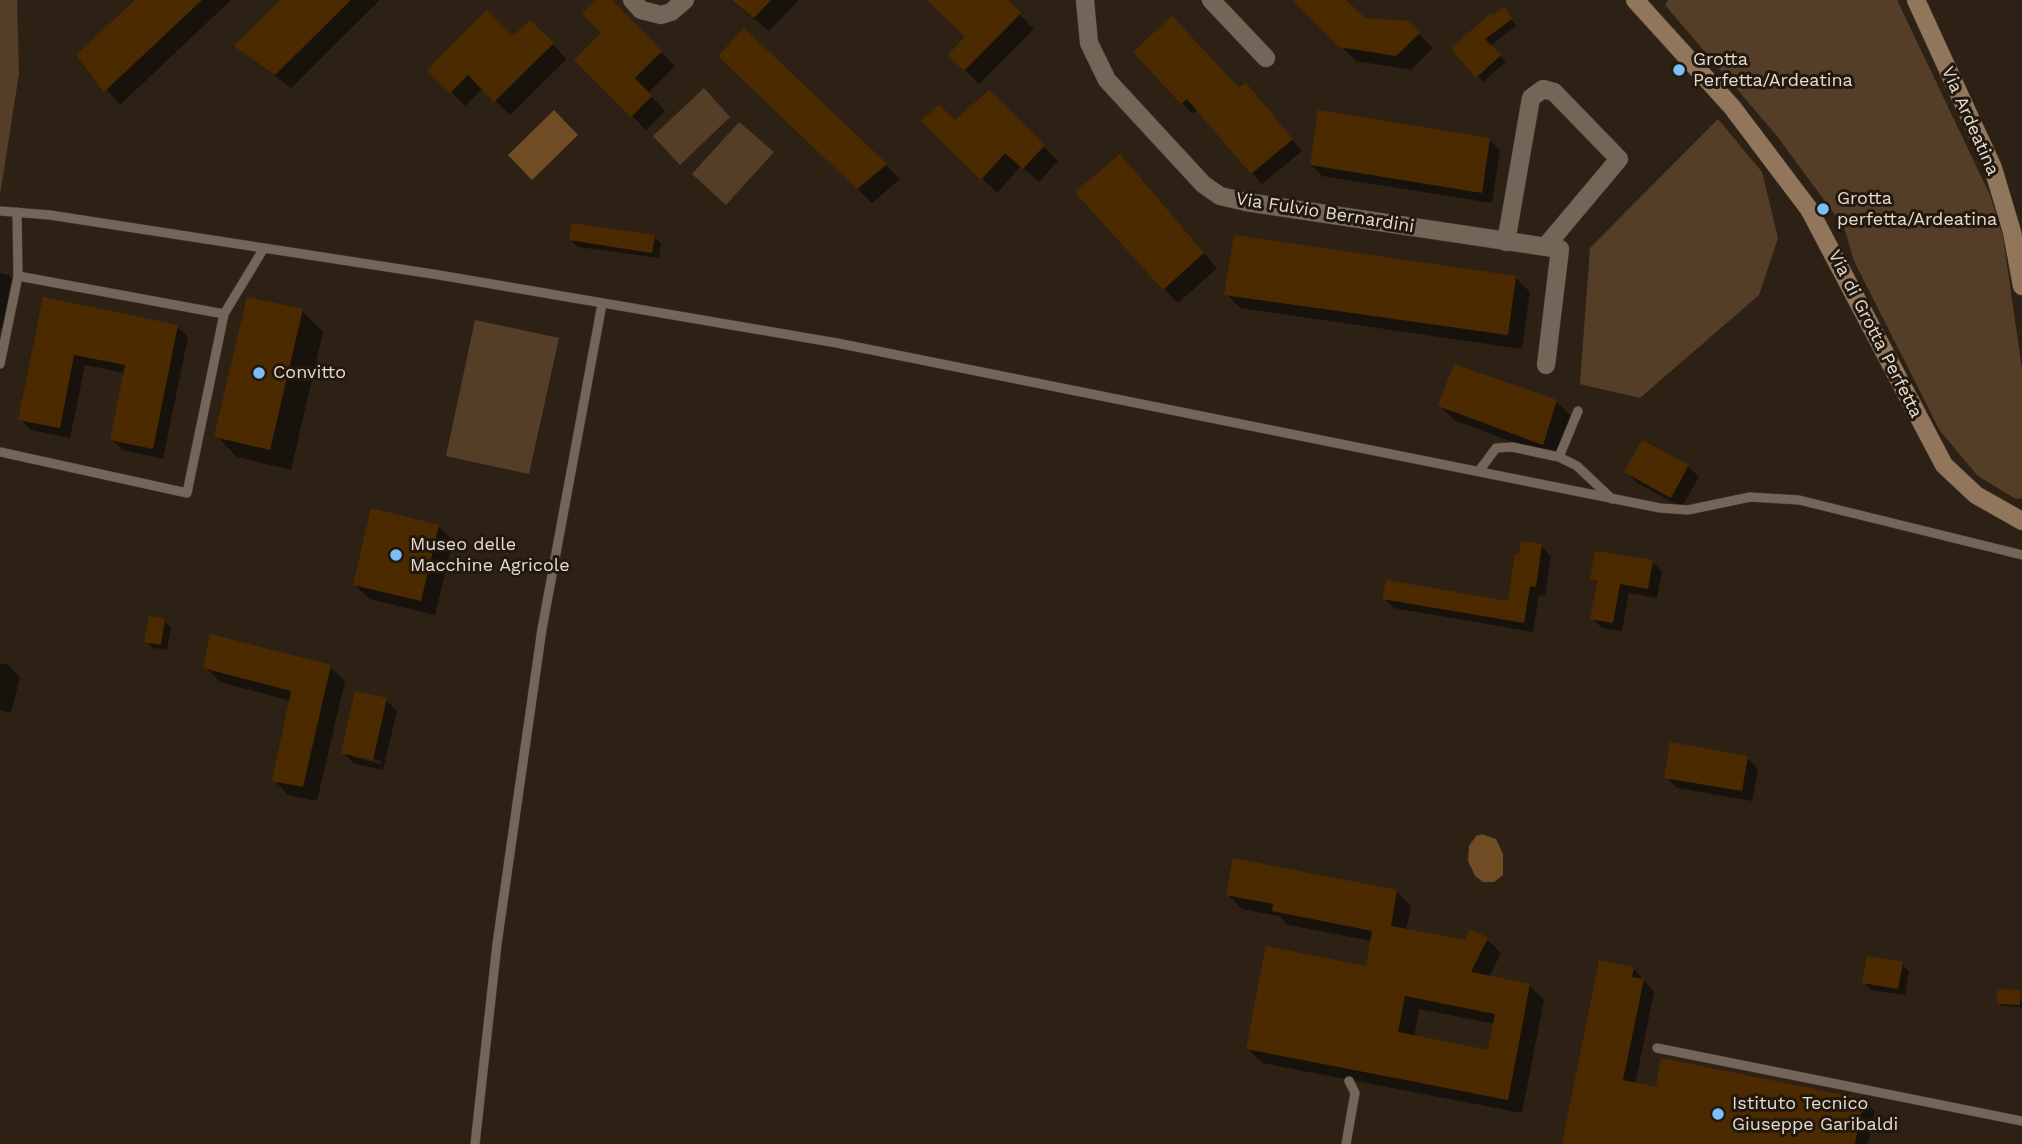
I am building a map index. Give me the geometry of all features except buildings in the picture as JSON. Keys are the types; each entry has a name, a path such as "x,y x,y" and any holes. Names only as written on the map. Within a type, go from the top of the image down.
{"main road":[{"name":"Via di Grotta Perfetta","path":"1635,0 1732,107 1805,204 1944,465 1976,495 2022,521"},
{"name":"Via Ardeatina","path":"1916,0 1983,146 2017,231 2022,286"}],"street":[{"path":"632,0 641,10 661,15 671,12 685,0"},
{"name":"Via Fulvio Bernardini","path":"1085,0 1088,43 1107,80 1203,184 1220,196 1545,247"},
{"path":"1211,0 1266,58"},
{"path":"1506,242 1531,98 1543,89 1554,92 1619,159 1545,247"},
{"path":"1545,247 1560,249 1546,365"}],"lane":[{"path":"0,211 264,248 902,355 1677,510 1750,497 1787,498 2022,555"},
{"path":"0,364 18,276 17,212"},
{"path":"0,452 187,493 224,314 264,248"},
{"path":"18,276 224,314"},
{"path":"475,1144 497,944 540,643 602,303"},
{"path":"1559,457 1578,411"},
{"path":"1479,471 1486,457 1496,448 1512,447 1559,457 1577,466 1612,499"},
{"path":"1657,1048 2022,1121"},
{"path":"1346,1144 1354,1093 1349,1081"}],"shaded area":[{"path":"0,0 17,0 19,73 0,195"},
{"path":"1668,0 1897,0 1990,195 2003,237 2022,369 2022,498 2016,499 1978,476 1940,431 1854,261 1844,227 1777,136 1665,5"},
{"path":"704,88 730,117 680,165 653,136"},
{"path":"554,110 578,135 532,180 508,155"},
{"path":"1718,119 1762,172 1778,238 1759,295 1640,398 1580,384 1590,248"},
{"path":"739,122 774,152 726,205 692,174"},
{"path":"475,320 559,338 529,474 446,456"},
{"path":"1482,834 1496,839 1503,854 1503,875 1494,882 1483,882 1475,876 1468,861 1469,846 1476,836"}],"place":[{"name":"Grotta Perfetta/Ardeatina","path":"1679,70"},
{"name":"Grotta perfetta/Ardeatina","path":"1823,209"},
{"name":"Convitto","path":"259,373"},
{"name":"Museo delle Macchine Agricole","path":"396,555"},
{"name":"Istituto Tecnico Giuseppe Garibaldi","path":"1718,1114"}]}
